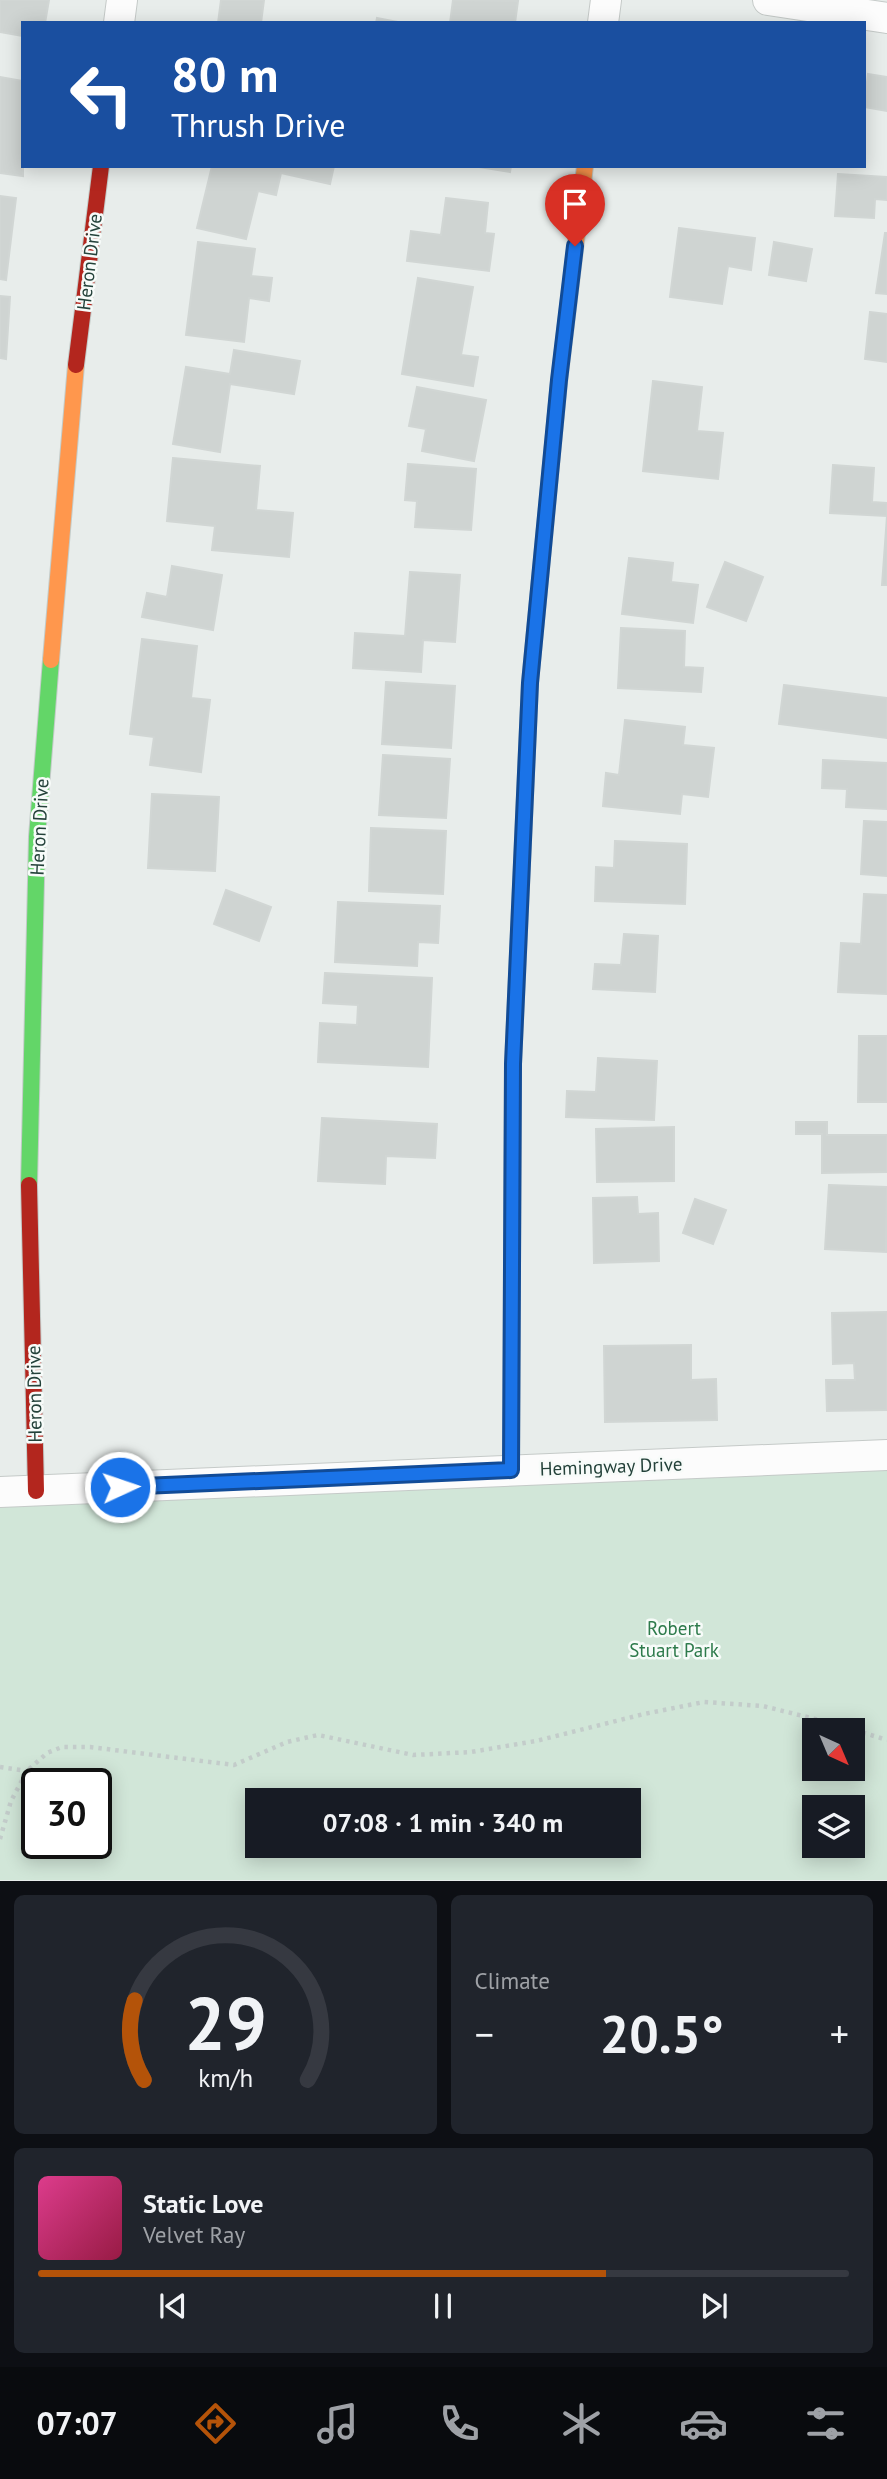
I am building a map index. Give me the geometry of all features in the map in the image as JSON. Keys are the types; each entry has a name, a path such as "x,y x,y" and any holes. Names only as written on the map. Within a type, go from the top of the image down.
{"street":[{"path":"119,21 122,0"},
{"path":"603,21 606,0"},
{"path":"768,0 887,18"},
{"name":"Heron Drive","path":"36,1491 29,1187 37,837 74,384 101,168"},
{"path":"511,1470 513,1064 530,683 559,380 585,168"},
{"name":"Hemingway Drive","path":"0,1492 887,1455"}],"path":[{"path":"30,1768 47,1753 62,1747 90,1747 234,1765 287,1742 318,1735 413,1755 471,1752 536,1741 704,1702 763,1706 887,1740"},
{"path":"0,1767 21,1770"},
{"path":"0,1839 11,1801 21,1782"}],"green space":[{"name":"Robert Stuart Park","path":"887,1462 887,1880 0,1880 0,1499"}],"building":[{"path":"0,0 49,0 45,21 21,21 21,36 0,32"},
{"path":"221,0 264,0 261,21 218,21"},
{"path":"453,0 518,1 515,21 450,21"},
{"path":"868,74 887,77 887,111 866,107"},
{"path":"0,77 21,81 23,176 0,173"},
{"path":"212,168 334,168 330,184 281,173 276,195 258,191 246,239 197,228"},
{"path":"485,168 511,168 510,172"},
{"path":"838,174 887,177 887,200 875,199 874,218 835,216"},
{"path":"0,196 16,198 6,280 0,279"},
{"path":"446,198 488,203 485,233 494,234 489,271 407,261 411,231 441,235"},
{"path":"679,228 755,238 751,270 728,266 722,304 670,297"},
{"path":"887,233 887,294 876,293"},
{"path":"198,242 255,249 251,276 272,278 269,301 249,298 244,342 186,335"},
{"path":"774,242 812,249 806,281 769,275"},
{"path":"418,278 473,287 461,355 478,357 473,386 402,374"},
{"path":"0,296 10,297 6,359 0,358"},
{"path":"870,312 887,314 887,362 865,359"},
{"path":"234,350 300,361 294,394 230,384 220,452 173,444 186,367 230,374"},
{"path":"653,381 702,387 697,431 723,433 718,479 643,471"},
{"path":"417,387 486,400 474,461 422,451 426,429 409,426"},
{"path":"173,458 260,466 256,510 293,513 289,557 212,550 215,526 167,521"},
{"path":"408,464 476,469 471,530 415,527 417,501 405,500"},
{"path":"833,465 874,468 872,502 887,503 887,516 830,513"},
{"path":"887,516 887,585 882,585"},
{"path":"629,558 673,563 671,582 698,585 693,623 622,614"},
{"path":"725,562 763,577 746,621 707,607"},
{"path":"172,566 222,575 213,630 142,617 147,593 167,597"},
{"path":"410,572 460,575 455,642 423,640 421,672 353,668 355,633 405,636"},
{"path":"621,628 685,631 684,667 703,668 701,692 618,688"},
{"path":"142,639 197,646 191,698 210,700 201,772 150,765 154,737 130,734"},
{"path":"386,682 455,686 451,748 382,744"},
{"path":"784,685 887,698 887,738 779,724"},
{"path":"625,720 685,727 683,745 714,748 708,797 682,794 680,814 603,806 606,773 619,775"},
{"path":"383,755 450,759 446,818 379,815"},
{"path":"823,760 887,763 887,809 846,807 847,789 822,788"},
{"path":"152,794 219,797 215,871 148,868"},
{"path":"864,821 887,822 887,876 861,874"},
{"path":"371,828 446,831 443,894 369,891"},
{"path":"615,841 687,844 685,904 595,901 596,867 614,868"},
{"path":"226,890 271,907 259,941 214,924"},
{"path":"864,894 887,895 887,994 838,992 841,943 861,944"},
{"path":"338,902 440,906 438,943 418,942 417,966 335,962"},
{"path":"624,934 658,936 655,992 593,989 595,964 621,965"},
{"path":"325,973 432,978 428,1067 318,1062 320,1023 357,1025 358,1005 323,1003"},
{"path":"859,1036 887,1036 887,1102 858,1102"},
{"path":"598,1058 657,1061 654,1120 566,1117 567,1091 596,1092"},
{"path":"322,1118 437,1124 435,1158 386,1156 385,1184 318,1181"},
{"path":"796,1122 827,1122 827,1135 887,1135 887,1172 822,1173 822,1134 796,1134"},
{"path":"674,1127 674,1181 597,1182 596,1129"},
{"path":"829,1185 887,1187 886,1252 825,1249"},
{"path":"637,1197 638,1214 658,1213 659,1261 594,1263 593,1198"},
{"path":"695,1199 726,1210 713,1244 683,1233"},
{"path":"887,1312 887,1410 827,1411 826,1380 855,1380 854,1363 833,1364 832,1313"},
{"path":"691,1345 691,1380 716,1379 717,1420 605,1422 604,1346"}],"traffic: fast":[{"path":"517,977 530,683 559,382"},
{"path":"29,1185 37,837 51,660"}],"traffic: slow":[{"path":"559,382 585,168"},
{"path":"51,660 76,365"}],"traffic: jam":[{"path":"76,365 101,168"},
{"path":"511,1470 513,1064 517,977"},
{"path":"29,1185 36,1491"}],"route":[{"path":"120,1487 511,1470 513,1064 530,683 559,380 575,246"}]}
